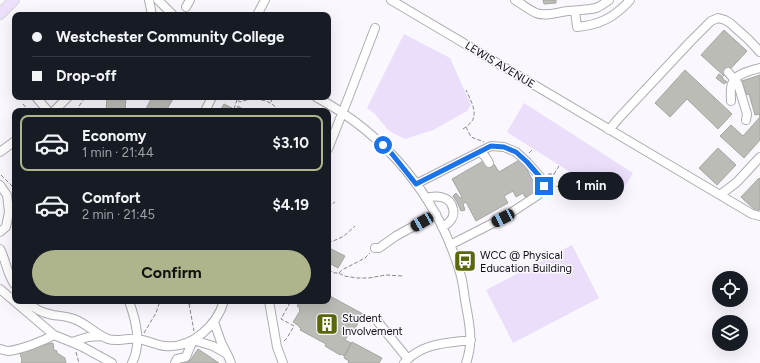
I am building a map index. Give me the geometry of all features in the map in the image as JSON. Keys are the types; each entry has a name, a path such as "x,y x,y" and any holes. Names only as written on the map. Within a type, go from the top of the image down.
{"main road":[{"path":"0,7 7,0"},
{"path":"0,14 14,0"}],"street":[{"path":"150,0 152,12"},
{"path":"158,0 170,12"},
{"path":"259,12 265,0"},
{"name":"LEWIS AVENUE","path":"391,0 752,214 760,216"},
{"path":"515,0 536,13 542,14 595,8 609,0"},
{"path":"575,11 577,27 592,25 612,17 630,0"},
{"path":"610,130 711,21 718,18 730,23 760,52"},
{"path":"331,141 375,28"},
{"path":"731,101 732,83 735,79 742,74 760,68"},
{"path":"728,72 738,84 746,114 746,120"},
{"path":"39,100 45,108"},
{"path":"57,108 65,100"},
{"path":"321,100 342,113 369,133 392,154 416,184 436,214 450,245 461,277 469,318 471,340 466,363"},
{"path":"0,152 12,143"},
{"path":"416,184 491,146 504,147 516,152 541,178 544,186 538,195 503,218 450,245"},
{"path":"480,152 485,156 489,163"},
{"path":"720,195 737,182 760,157"},
{"path":"0,186 7,195 12,210 9,212 6,227 0,232"},
{"path":"426,198 432,196 442,197 453,206 454,212 451,221 442,227"},
{"path":"375,248 379,248 396,236 436,214"},
{"path":"0,249 12,271 12,281"},
{"path":"0,289 12,299"},
{"path":"18,304 54,334 112,363"},
{"path":"29,304 41,312 52,315 68,316 78,320 102,336 110,339 139,339 165,346 181,345 194,339 205,331 214,322 223,304"},
{"path":"130,304 135,318 139,339 136,355 132,363"},
{"path":"270,304 280,362"},
{"path":"214,322 231,363"},
{"path":"378,322 406,361 418,351 434,344 471,340"},
{"path":"0,350 8,351 18,349 44,341 54,334"},
{"path":"72,342 88,337 102,336"},
{"path":"194,339 213,346 227,354"},
{"path":"175,363 177,359 186,357 194,339"}],"path":[{"path":"462,129 473,120 474,113 466,90"},
{"path":"234,108 237,100 240,102 246,100"},
{"path":"260,100 271,103 277,108"},
{"path":"23,104 26,108"},
{"path":"466,127 471,137 488,143 491,146"},
{"path":"559,166 548,183 565,189 576,190 584,188 587,184"},
{"path":"539,176 554,174"},
{"path":"1,175 12,186"},
{"path":"331,205 335,202"},
{"path":"331,242 344,236 355,226"},
{"path":"339,273 365,258 375,248"},
{"path":"331,271 356,278 369,278 386,275 403,276"},
{"path":"139,339 156,313 159,304"},
{"path":"189,304 194,325 194,339"},
{"path":"277,347 287,338 294,326 281,319 289,304"},
{"path":"72,342 79,363"}],"shaded area":[{"path":"404,34 450,58 471,105 467,111 433,130 405,139 389,131 375,114 367,108"},
{"path":"524,103 633,173 616,201 507,132"},
{"path":"572,245 599,298 513,343 486,290"}],"building":[{"path":"543,0 556,0 556,3 544,4"},
{"path":"724,30 747,51 724,76 701,55"},
{"path":"685,70 732,114 718,129 687,99 670,117 655,103"},
{"path":"719,74 727,82 724,84 716,78"},
{"path":"760,75 760,117 759,114 755,115 749,94 746,95 742,81"},
{"path":"107,100 126,100 125,108 106,108"},
{"path":"150,100 172,100 168,108 146,108"},
{"path":"224,104 232,108 222,108"},
{"path":"760,117 760,140 744,158 720,136 731,125 743,136"},
{"path":"718,148 736,165 717,185 699,168"},
{"path":"521,159 538,190 533,193 534,195 531,197 530,195 525,197 523,193 516,197 513,191 504,196 508,203 476,221 466,202 463,204 465,210 461,211 453,196 456,193 460,198 462,197 452,179 485,160 489,167 494,164 499,172"},
{"path":"759,178 760,209 757,212 741,197"},
{"path":"331,249 345,256 338,268 331,264"},
{"name":"Student Involvement","path":"331,297 363,314 352,334 350,332 345,340 351,343 344,356 300,330 301,328 293,322 300,311 300,308 297,306 298,304 331,304"},
{"path":"352,342 382,358 379,363 348,363 349,361 344,358"},
{"path":"53,343 54,350 65,358 66,363 21,363 22,360 20,353 23,351"},
{"path":"198,349 219,363 177,363 185,358 190,361"}],"place":[{"name":"WCC @ Physical Education Building","path":"465,261"},
{"name":"Student Involvement","path":"327,324"}],"route":[{"path":"383,145 416,184 491,146 504,147 516,152 541,178 544,186"}]}
